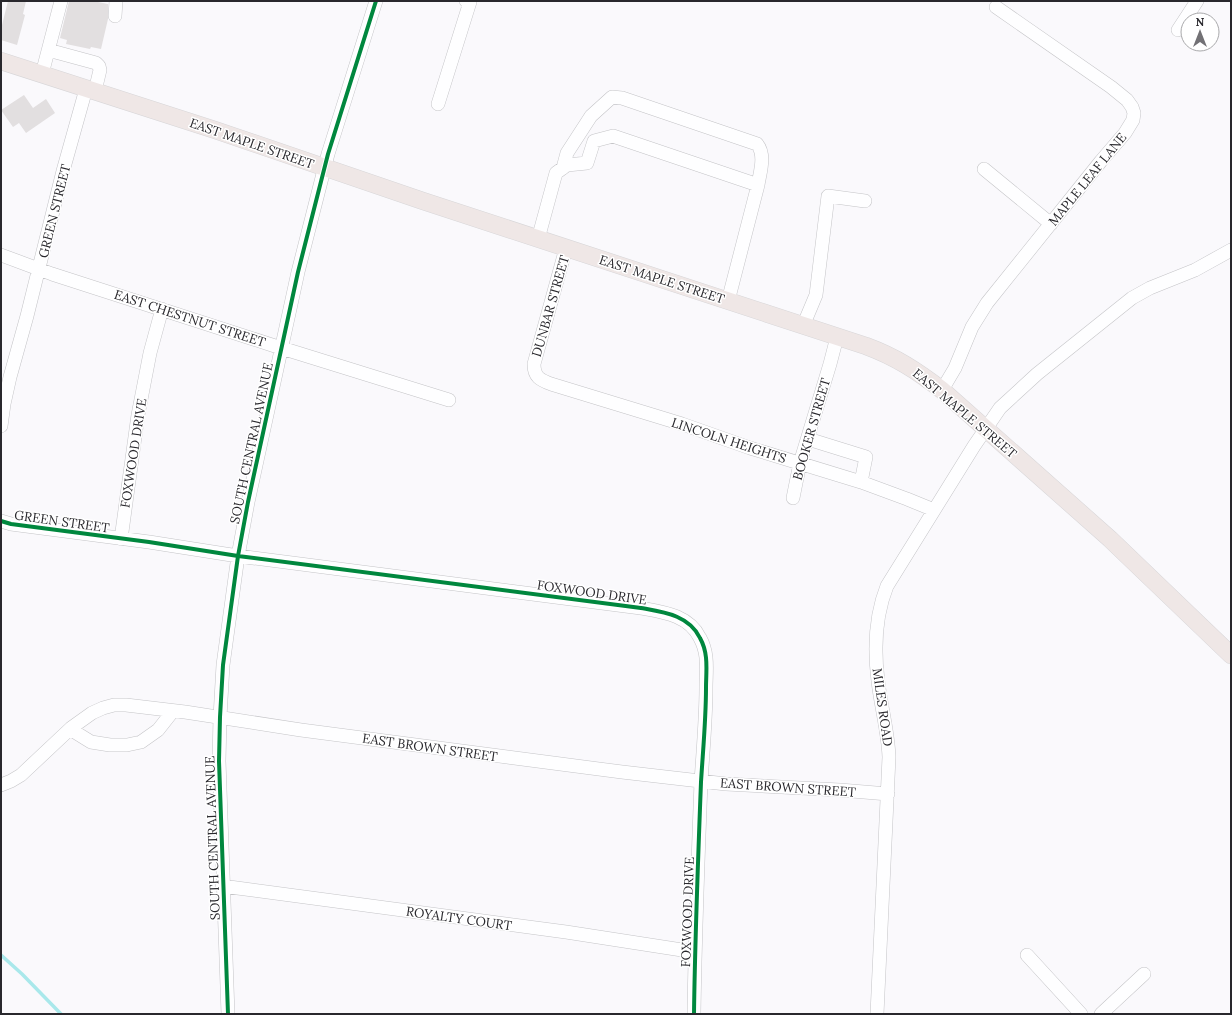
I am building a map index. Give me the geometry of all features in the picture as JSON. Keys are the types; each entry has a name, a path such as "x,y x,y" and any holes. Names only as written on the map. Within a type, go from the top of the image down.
{"main road":[{"name":"EAST MAPLE STREET","path":"1,61 222,132 324,168 880,351 924,376 942,390 1114,542 1231,656"}],"street":[{"path":"42,74 61,1"},
{"path":"114,16 116,1"},
{"name":"SOUTH CENTRAL AVENUE","path":"228,1014 222,886 219,761 223,665 238,556 281,348 324,168 376,1"},
{"path":"438,104 470,2 466,1"},
{"path":"1178,30 1197,1"},
{"name":"MAPLE LEAF LANE","path":"942,390 954,368 972,327 982,311 1000,286 1127,130 1133,120 1134,113 1127,100 1111,86 996,6"},
{"name":"GREEN STREET","path":"1,426 10,377 27,316 63,170 90,90 100,70 100,66 96,63 48,50"},
{"path":"562,168 567,153 592,116 612,97 622,98 757,144 760,148 762,160 758,185 728,301"},
{"path":"538,239 556,173 567,165 587,163 594,141 613,136 758,185"},
{"path":"984,168 1051,224"},
{"path":"803,326 816,295 828,196 865,201"},
{"name":"DUNBAR STREET","path":"534,364 566,248"},
{"name":"MILES ROAD","path":"877,1014 889,758 888,742 878,680 876,648 877,622 887,586 985,428 1000,408 1037,374 1132,298 1150,288 1195,270 1231,250"},
{"name":"EAST CHESTNUT STREET","path":"1,255 39,269 342,368 449,400"},
{"name":"FOXWOOD DRIVE","path":"162,309 150,353 138,414 121,539 238,556 665,612 689,624 700,636 707,658 706,712 695,952 694,1014"},
{"name":"BOOKER STREET","path":"793,498 800,463 837,337"},
{"name":"LINCOLN HEIGHTS","path":"534,364 535,374 539,378 551,384 661,417 750,448 861,482 907,498 934,510"},
{"path":"808,439 866,457 861,482"},
{"name":"GREEN STREET","path":"1,521 11,524 121,539"},
{"name":"EAST BROWN STREET","path":"1,785 21,775 70,729 92,713 102,708 114,705 138,706 220,717 301,730 529,761 702,781 755,786 888,794"},
{"path":"70,729 91,742 110,745 127,745 141,742 158,730 173,711"},
{"name":"ROYALTY COURT","path":"222,886 566,932 695,952"},
{"path":"1028,955 1081,1014"},
{"path":"1101,1014 1144,974"}],"building":[{"path":"8,1 26,1 23,14 25,15 17,45 1,40 1,29"},
{"path":"69,1 93,1 108,4 108,19 101,49 91,47 90,49 66,44 67,40 60,38"},
{"path":"24,95 33,108 46,99 55,113 26,133 19,123 13,127 1,110"}],"waterway":[{"path":"1,955 61,1014"}],"cycle path":[{"path":"228,1014 219,761 223,665 238,556 248,502 298,272 328,154 376,1"},
{"path":"1,521 11,524 149,542 238,556 641,608 666,613 682,619 695,630 703,644 706,656 706,711 701,782 694,1014"}]}
